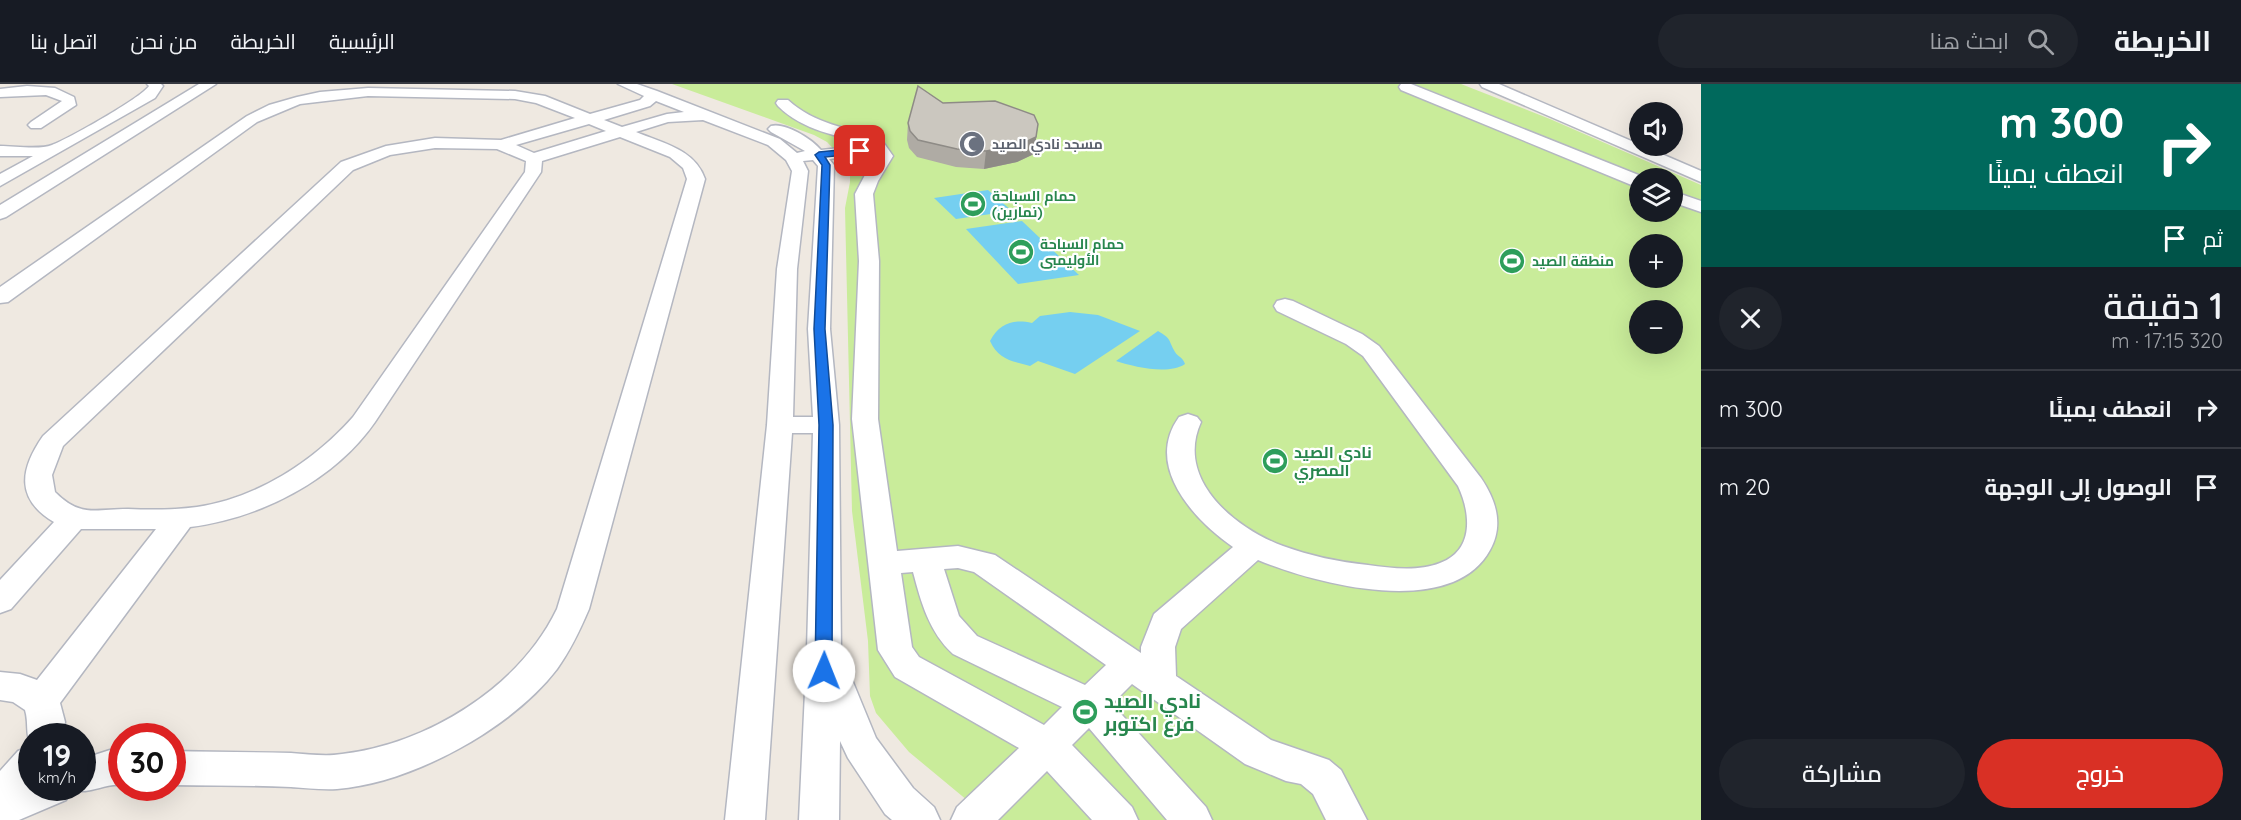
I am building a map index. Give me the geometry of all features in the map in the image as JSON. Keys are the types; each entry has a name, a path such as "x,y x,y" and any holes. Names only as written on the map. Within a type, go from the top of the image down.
{"street":[{"path":"30,91 46,84"},
{"path":"0,181 150,95 156,86 154,84"},
{"path":"0,196 183,84"},
{"path":"625,84 655,89 780,131 802,141 819,155 826,165 819,329 826,425 821,813"},
{"path":"1487,84 1701,177"},
{"path":"1511,84 1629,132"},
{"path":"0,213 210,85"},
{"path":"1404,85 1629,178"},
{"path":"655,89 705,115 774,142 793,157 800,171 788,269 780,425 745,820"},
{"path":"533,158 535,165 532,172 347,441 324,461 295,480 260,497 220,512 180,520 74,519 44,500 38,487 40,465 52,442 347,166 372,155 418,144 502,144 645,103 650,100 655,89"},
{"path":"0,93 30,91 57,93 69,100 69,105 36,125"},
{"path":"0,297 252,119 288,104 316,97 356,92 498,93 540,99 676,154 690,165 696,179 573,609 561,635 543,662 517,688 486,712 437,741 382,762 344,771 186,768"},
{"path":"783,103 802,119 875,142 885,156 869,181 864,194 869,261 865,419 894,642 900,658 917,673 1047,745 1118,820"},
{"path":"502,144 533,158 676,116 705,115"},
{"path":"1544,144 1566,142"},
{"path":"793,157 882,149"},
{"path":"0,151 54,151"},
{"path":"1683,155 1701,162"},
{"path":"1683,200 1701,207"},
{"path":"1188,422 1178,446 1183,474 1197,497 1216,519 1254,546 1301,563 1352,575 1403,578 1448,573 1473,553 1484,528 1483,514 1471,484 1377,358 1354,339 1285,306"},
{"path":"780,425 826,425"},
{"path":"0,601 74,519"},
{"path":"49,723 180,520"},
{"path":"971,820 1089,703 1144,674 1158,647 1166,623 1254,546"},
{"path":"884,563 958,557 984,563 1258,752 1286,764 1295,764 1315,772 1327,782 1347,820"},
{"path":"926,560 944,622 955,638 965,645 1089,703 1192,820"},
{"path":"824,649 861,747 899,801 920,820"},
{"path":"0,686 20,688 47,723"},
{"path":"0,798 18,778"},
{"path":"0,809 20,801"}],"green space":[{"name":"نادى الصيد المصري","path":"672,84 1461,84 1550,119 1629,154 1629,156 1635,156 1662,168 1629,168 1629,222 1683,222 1683,177 1701,185 1701,820 991,820 909,752 876,713 870,696 868,641 852,511 845,208 850,170 855,166 853,162 847,163 827,142 814,135"}],"water":[{"name":"حمام السباحة (تمارين)","path":"988,190 1012,211 956,219 934,198"},
{"name":"حمام السباحة الأوليمبى","path":"1022,221 1079,275 1018,284 966,229"},
{"path":"1070,312 1098,315 1140,331 1075,374 1038,361 1030,366 1011,361 1001,356 990,341 998,330 1013,322 1032,323 1040,316"},
{"path":"1158,331 1168,338 1175,352 1185,364 1170,369 1161,369 1116,361"}],"building":[{"path":"918,86 943,103 995,101 1034,115 1038,124 1036,137 1019,145 986,151 957,149 918,140 910,131 908,123"}],"place":[{"name":"مسجد نادي الصيد","path":"972,144"},
{"name":"حمام السباحة (تمارين)","path":"973,204"},
{"name":"حمام السباحة الأوليمبى","path":"1021,252"},
{"name":"منطقة الصيد","path":"1512,261"},
{"name":"نادى الصيد المصري","path":"1275,461"},
{"name":"نادي الصيد فرع اكتوبر","path":"1085,712"}],"route":[{"path":"824,671 826,425 819,329 826,165 819,155 860,151"}]}
